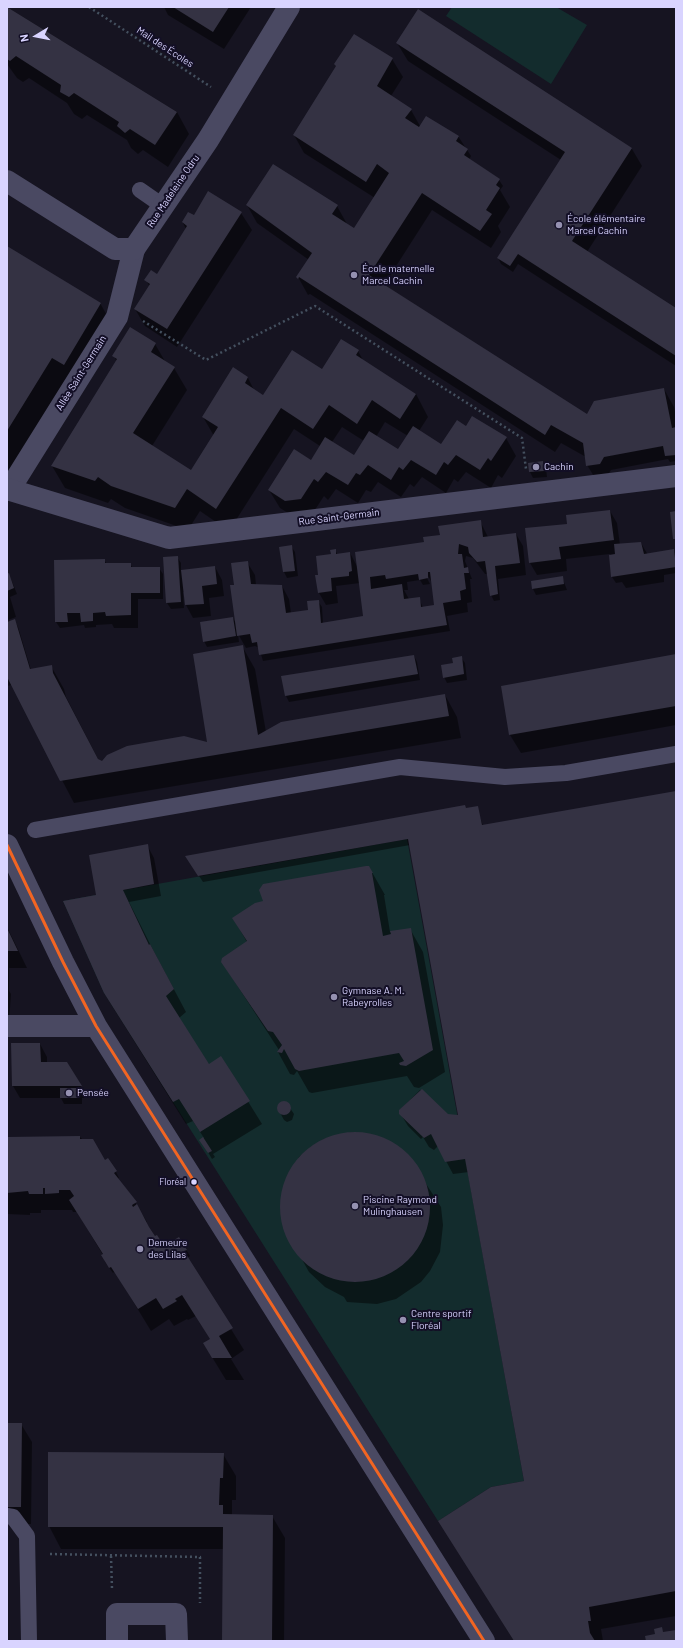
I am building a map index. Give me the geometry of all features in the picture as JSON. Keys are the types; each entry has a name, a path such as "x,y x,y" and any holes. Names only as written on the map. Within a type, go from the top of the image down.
{"street":[{"name":"Rue Madeleine Odru","path":"134,249 232,101 289,7"},
{"path":"7,181 115,249 134,249"},
{"name":"Allée Saint-Germain","path":"8,490 117,317 134,249"},
{"name":"Rue Saint-Germain","path":"8,490 169,538 676,476"},
{"path":"7,845 63,962 96,1026 484,1641"},
{"path":"7,1026 96,1026"},
{"path":"117,1641 117,1614 176,1614 177,1641"}],"lane":[{"path":"140,190 163,206"},
{"path":"35,830 400,767 505,777 566,773 676,754"},
{"path":"7,1516 14,1517 27,1536 29,1641"}],"path":[{"name":"Mail des Écoles","path":"89,7 232,101"},
{"path":"120,306 206,360 315,306 522,438 529,494"},
{"path":"28,1554 200,1558 200,1611"},
{"path":"111,1556 113,1601 117,1614"}],"green space":[{"path":"452,7 556,7 587,25 551,84 446,16"},
{"name":"Centre sportif Floréal","path":"407,839 524,1481 491,1487 438,1521 104,993 63,901"}],"building":[{"path":"7,7 177,112 155,145 130,129 125,133 117,126 119,122 74,93 69,97 60,92 61,85 16,56 10,61 7,59"},
{"path":"173,7 229,7 213,32"},
{"path":"418,9 632,148 572,241 676,308 676,356 518,254 510,266 497,258 565,152 396,43"},
{"path":"354,34 393,58 377,86 412,109 405,118 419,127 426,116 459,136 456,141 468,149 464,155 500,179 496,185 500,188 486,210 492,214 480,231 422,193 369,275 587,414 594,401 664,388 672,428 676,427 676,455 665,456 663,446 604,457 600,464 586,466 583,443 551,425 545,435 299,277 298,279 296,277 312,253 246,205 273,164 338,205 332,214 354,228 389,173 377,164 366,182 293,135 336,66 334,64"},
{"path":"208,191 242,212 167,329 134,309 150,284 144,280 151,270 157,274 187,226 182,222 188,212 194,215"},
{"path":"7,246 101,303 64,365 52,358 7,431"},
{"path":"130,327 156,343 151,352 175,367 133,433 191,470 218,427 202,417 233,367 248,377 245,383 263,395 292,350 322,369 341,339 359,350 356,355 416,394 400,419 372,400 357,424 329,405 313,429 281,408 216,509 187,489 175,508 111,486 98,477 95,481 51,466 117,359 112,356"},
{"path":"472,416 507,437 491,461 488,458 480,470 456,455 448,465 444,462 436,475 411,460 403,470 399,467 391,480 368,465 360,475 356,473 348,485 326,472 318,482 314,479 301,499 285,501 268,490 294,449 311,460 325,437 354,455 369,431 398,449 413,426 441,444 457,420 466,426"},
{"name":"Cachin","path":"543,461 544,471 529,472 528,463"},
{"path":"610,510 614,540 559,547 561,559 529,563 525,528 567,524 566,515"},
{"path":"676,511 676,539 673,539 670,512"},
{"path":"481,520 483,537 516,533 520,563 495,566 498,594 490,596 485,561 477,562 469,553 468,547 459,544 458,554 462,554 464,568 468,567 469,573 464,573 466,589 460,591 461,600 443,603 447,625 259,655 257,642 252,643 250,634 237,636 230,585 234,585 231,563 248,561 251,584 282,585 286,613 308,610 307,601 319,600 321,623 363,616 355,552 424,542 423,537 440,535 438,526","holes":["428,572 430,572 434,605 421,607 420,597 404,599 402,584 371,589 370,577 385,575 386,579 418,574 419,580 428,578"]},
{"path":"641,542 644,554 674,549 676,567 611,577 609,555 615,554 614,544"},
{"path":"292,545 295,571 283,572 279,547"},
{"path":"336,549 336,554 350,552 352,571 349,572 349,576 331,578 332,591 318,593 315,575 318,575 316,556 331,554 330,550"},
{"path":"178,556 181,602 166,603 163,557"},
{"path":"105,559 105,563 131,563 131,567 160,567 160,593 131,593 131,615 106,616 105,612 93,613 93,621 81,622 80,613 67,613 68,622 55,622 54,560"},
{"path":"215,566 217,584 202,586 204,604 185,605 181,570"},
{"path":"9,573 14,588 7,591 7,574"},
{"path":"563,576 564,584 532,589 531,581"},
{"path":"233,617 236,636 203,642 200,622"},
{"path":"15,619 30,669 52,665 53,673 98,759 102,761 107,755 127,746 184,736 207,742 193,654 243,645 258,735 281,722 445,694 449,716 60,781 7,677 7,622"},
{"path":"676,654 676,706 509,735 501,686"},
{"path":"414,655 418,674 285,696 281,676"},
{"path":"462,656 464,674 443,678 441,665 453,663 452,658"},
{"path":"676,791 676,1591 589,1607 591,1621 588,1621 590,1633 595,1641 514,1641 438,1521 491,1487 524,1481 465,1159 445,1162 431,1134 424,1138 399,1114 399,1110 422,1089 448,1114 458,1115 408,839 198,876 185,856 465,805 466,808 478,806 482,825"},
{"path":"148,844 154,884 123,890 149,945 150,944 174,989 166,996 209,1064 221,1056 250,1101 200,1132 179,1099 173,1102 104,993 63,901 96,895 89,855"},
{"name":"Gymnase A. M. Rabeyrolles","path":"369,866 373,873 383,936 391,934 390,931 411,928 433,1050 406,1066 400,1065 399,1063 404,1061 399,1053 299,1071 295,1069 284,1049 282,1053 277,1052 282,1045 273,1032 268,1031 221,962 222,958 247,941 232,918 255,903 263,901 259,890 263,884"},
{"path":"7,928 18,951 7,951"},
{"path":"11,1043 40,1043 41,1062 67,1062 82,1086 12,1086"},
{"name":"Pensée","path":"60,1088 79,1088 79,1098 60,1098"},
{"path":"281,1101 287,1101 291,1105 291,1111 287,1115 281,1115 277,1111 277,1105"},
{"name":"Piscine Raymond Mulinghausen","path":"355,1132 377,1135 397,1145 408,1154 417,1165 427,1185 430,1207 427,1229 417,1249 408,1260 397,1269 377,1279 355,1282 333,1279 313,1269 302,1260 293,1249 283,1229 280,1207 283,1185 293,1165 302,1154 313,1145 333,1135"},
{"name":"Demeure des Lilas","path":"80,1136 80,1139 93,1139 105,1160 108,1158 117,1171 114,1173 137,1202 132,1205 133,1207 137,1204 149,1227 155,1236 157,1235 164,1246 179,1237 187,1250 184,1251 233,1328 219,1336 232,1358 212,1358 203,1343 210,1339 182,1295 175,1299 177,1301 163,1309 156,1298 138,1309 111,1267 109,1268 101,1255 103,1254 69,1200 74,1196 70,1190 59,1190 59,1193 45,1194 45,1188 43,1188 43,1194 29,1194 28,1191 7,1193 7,1137"},
{"path":"203,1137 212,1151 208,1153 199,1140"},
{"path":"7,1423 22,1423 21,1507 7,1507"},
{"path":"48,1452 224,1453 223,1478 220,1478 219,1505 223,1505 223,1514 273,1515 272,1641 222,1641 223,1527 48,1527"},
{"path":"662,1627 663,1632 676,1630 676,1641 646,1641 645,1636 655,1634 654,1629"}],"transit line":[{"path":"7,845 63,962 96,1026 484,1641"}],"place":[{"name":"École élémentaire Marcel Cachin","path":"559,225"},
{"name":"École maternelle Marcel Cachin","path":"354,275"},
{"name":"Cachin","path":"536,467"},
{"name":"Gymnase A. M. Rabeyrolles","path":"334,997"},
{"name":"Pensée","path":"69,1093"},
{"name":"Floréal","path":"194,1182"},
{"name":"Piscine Raymond Mulinghausen","path":"355,1206"},
{"name":"Demeure des Lilas","path":"140,1249"},
{"name":"Centre sportif Floréal","path":"403,1320"}]}
